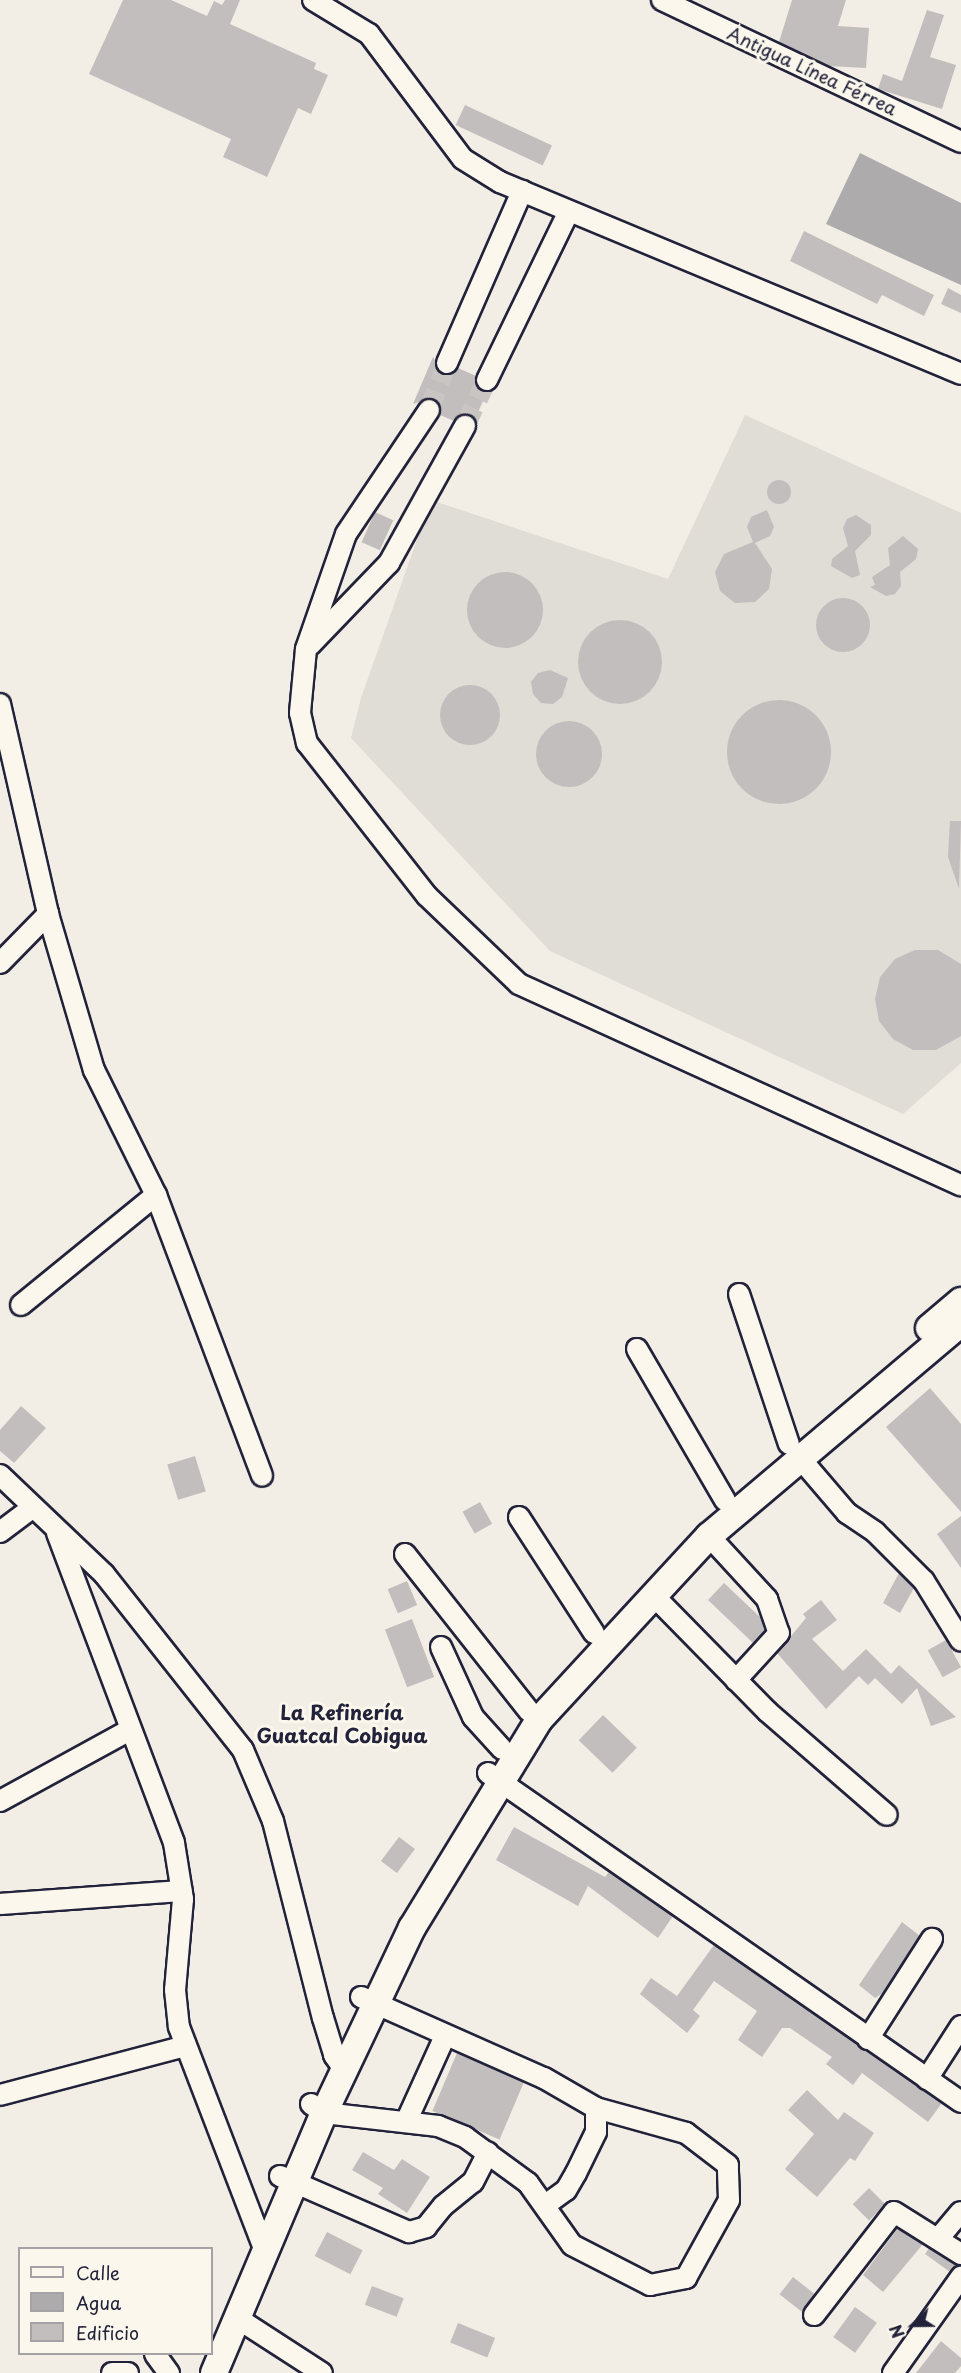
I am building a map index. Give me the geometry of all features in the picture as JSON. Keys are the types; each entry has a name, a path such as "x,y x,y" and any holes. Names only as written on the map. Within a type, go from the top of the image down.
{"main road":[{"path":"213,2337 260,2242 368,2001 412,1928 494,1778 539,1720 652,1594 794,1451 961,1301"},
{"path":"494,1778 502,1749 529,1711 594,1633 725,1500 794,1451 961,1323"},
{"path":"214,2373 237,2318 260,2242"},
{"path":"198,2373 206,2355"}],"street":[{"path":"313,0 369,34 463,159 568,213 961,374"},
{"name":"Antigua Línea Férrea","path":"662,0 961,142"},
{"path":"447,363 522,191"},
{"path":"487,380 568,213"},
{"path":"429,410 346,534 306,649 300,713 307,743 427,896 519,984 961,1185"},
{"path":"306,649 389,563 465,426"},
{"path":"0,704 48,914 94,1070 156,1195 262,1476"},
{"path":"0,963 48,914"},
{"path":"21,1305 156,1195"},
{"path":"739,1294 794,1451 847,1513 875,1532 924,1581 961,1641"},
{"path":"637,1348 725,1500"},
{"path":"0,1475 57,1533 104,1574 212,1708 261,1784 339,2063"},
{"path":"0,1532 32,1508"},
{"path":"519,1517 594,1633"},
{"path":"57,1533 93,1622 128,1731 174,1844 182,1891 176,2008 186,2046 260,2242"},
{"path":"709,1536 767,1599 779,1633 736,1680"},
{"path":"405,1554 529,1711"},
{"path":"652,1594 736,1680 887,1815"},
{"path":"441,1647 473,1717 502,1749"},
{"path":"0,1801 128,1731"},
{"path":"494,1778 961,2102"},
{"path":"0,1904 182,1891"},
{"path":"868,2039 932,1939"},
{"path":"318,2109 438,2126 488,2153 528,2183 547,2204 557,2229 572,2245 650,2285 667,2285 686,2278 729,2200 728,2164 686,2133 596,2108 544,2078 368,2001"},
{"path":"927,2079 961,2026"},
{"path":"406,2122 445,2036"},
{"path":"0,2095 186,2046"},
{"path":"547,2204 566,2190 576,2174 596,2132 596,2108"},
{"path":"287,2180 409,2232 418,2231 473,2182 488,2153"},
{"path":"938,2238 961,2212"},
{"path":"814,2315 887,2216 904,2216 961,2254"},
{"path":"893,2373 961,2277"},
{"path":"237,2318 322,2373"},
{"path":"156,2355 169,2373"},
{"path":"112,2373 128,2373"}],"shaded area":[{"path":"745,415 961,513 961,1063 903,1114 550,951 351,738 361,698 431,500 668,579"}],"water":[{"path":"860,153 961,203 961,285 826,224"}],"building":[{"path":"123,0 171,0 207,16 214,1 222,5 225,0 240,0 230,24 316,63 314,69 328,75 311,114 298,108 267,177 223,157 231,139 89,74"},
{"path":"792,0 846,0 838,26 869,28 866,68 828,66 779,42"},
{"path":"927,10 944,15 930,57 956,65 942,109 878,89 883,74 902,81"},
{"path":"465,105 552,146 543,166 456,125"},
{"path":"804,231 934,295 924,316 882,295 877,304 790,261"},
{"path":"948,288 961,295 961,313 941,304"},
{"path":"433,357 443,374 458,368 476,376 477,386 487,392 475,419 464,414 454,421 440,415 439,404 430,398 413,404"},
{"path":"779,480 788,483 791,492 788,501 779,504 770,501 767,492 770,483"},
{"path":"767,510 774,527 770,536 755,543 772,569 769,589 755,602 735,603 720,591 715,572 724,554 753,542 747,527 751,517"},
{"path":"375,512 393,520 380,550 362,542"},
{"path":"856,515 871,525 871,535 855,551 860,575 852,578 831,566 832,559 848,546 843,528 847,519"},
{"path":"903,536 918,549 916,559 900,572 901,586 895,594 886,596 870,587 875,585 872,577 890,565 888,548"},
{"path":"505,572 520,575 532,583 540,595 543,610 540,625 532,637 520,645 505,648 490,645 478,637 470,625 467,610 470,595 478,583 490,575"},
{"path":"843,598 853,600 862,606 868,615 870,625 868,635 862,644 853,650 843,652 833,650 824,644 818,635 816,625 818,615 824,606 833,600"},
{"path":"620,620 643,627 655,639 662,662 655,685 643,697 620,704 597,697 585,685 578,662 585,639 597,627"},
{"path":"550,670 568,678 562,697 553,704 541,703 533,694 531,682 538,673"},
{"path":"470,685 487,690 495,698 500,715 495,732 487,740 470,745 453,740 445,732 440,715 445,698 453,690"},
{"path":"779,700 799,704 816,715 827,732 831,752 827,772 816,789 799,800 779,804 759,800 742,789 731,772 727,752 731,732 742,715 759,704"},
{"path":"575,721 593,730 600,741 602,754 600,767 593,778 582,785 563,787 545,778 538,767 536,748 545,730 556,723"},
{"path":"950,821 961,821 959,889 948,857"},
{"path":"915,950 938,950 961,964 961,1036 936,1050 913,1050 893,1039 879,1021 875,999 880,977 895,959"},
{"path":"930,1388 961,1424 961,1512 886,1427"},
{"path":"21,1406 46,1428 14,1463 0,1451 0,1430"},
{"path":"195,1456 206,1491 178,1500 167,1464"},
{"path":"480,1502 492,1524 475,1534 463,1512"},
{"path":"961,1516 961,1568 937,1534"},
{"path":"899,1573 914,1588 900,1613 883,1603"},
{"path":"407,1581 417,1605 398,1613 388,1589"},
{"path":"724,1583 761,1618 765,1630 753,1643 708,1600"},
{"path":"821,1600 837,1620 812,1639 843,1671 866,1649 891,1674 899,1665 956,1717 931,1726 917,1688 902,1704 875,1678 868,1685 859,1676 826,1709 777,1653 806,1618 803,1614"},
{"path":"412,1619 434,1677 407,1687 385,1629"},
{"path":"946,1640 961,1667 943,1677 928,1650"},
{"path":"603,1715 637,1748 612,1773 579,1740"},
{"path":"514,1827 605,1877 609,1872 673,1916 658,1938 588,1886 578,1906 496,1860"},
{"path":"399,1837 415,1849 397,1873 381,1861"},
{"path":"902,1922 920,1936 883,1993 875,1998 859,1985"},
{"path":"714,1945 942,2103 928,2122 862,2073 853,2085 826,2064 832,2057 790,2028 782,2028 762,2057 738,2040 757,2011 714,1981 693,2010 700,2016 687,2033 640,1994 651,1978 677,1996"},
{"path":"457,2053 524,2082 500,2140 432,2111"},
{"path":"807,2090 838,2120 844,2112 874,2133 855,2161 850,2158 817,2197 785,2169 814,2134 788,2110"},
{"path":"363,2152 394,2170 402,2159 430,2177 407,2213 378,2194 383,2188 352,2170"},
{"path":"869,2188 885,2204 869,2221 853,2204"},
{"path":"898,2228 923,2244 883,2292 863,2275"},
{"path":"327,2232 363,2250 350,2274 315,2256"},
{"path":"929,2248 959,2266 950,2272 925,2254"},
{"path":"793,2277 815,2294 802,2312 779,2294"},
{"path":"372,2286 404,2298 397,2317 365,2305"},
{"path":"855,2307 877,2323 855,2353 833,2337"},
{"path":"458,2323 495,2338 487,2357 450,2342"},
{"path":"941,2341 961,2358 961,2366 955,2373 916,2373"}],"tunnel":[{"path":"429,410 447,363"},
{"path":"465,426 487,380"}],"district":[{"name":"La Refinería Guatcal Cobigua","path":"342,1724"}]}
